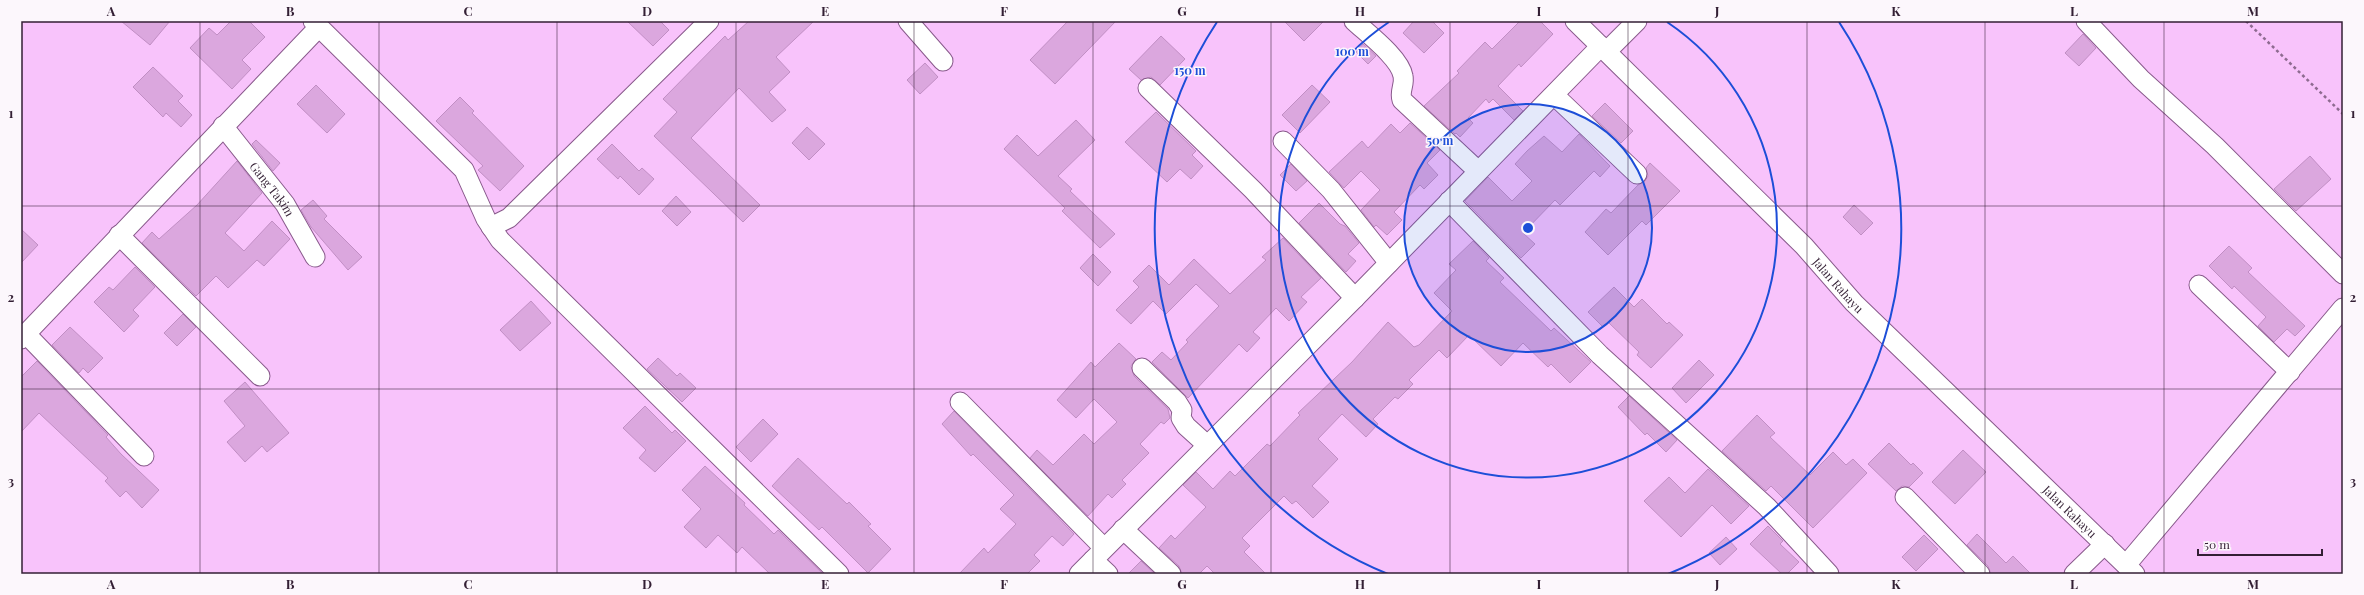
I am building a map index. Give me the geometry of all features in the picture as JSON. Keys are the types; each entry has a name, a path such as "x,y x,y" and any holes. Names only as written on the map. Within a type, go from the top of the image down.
{"street":[{"path":"491,227 509,218 709,21"},
{"path":"908,21 944,61"},
{"path":"1354,21 1398,64 1403,76 1403,84 1400,93 1402,100 1478,171"},
{"name":"Jalan Rahayu","path":"1576,21 1804,246 1854,304 2105,544 2130,570"},
{"path":"1079,574 1355,298 1449,200 1554,95 1604,48 1637,21"},
{"path":"2086,21 2141,79 2215,146 2343,274"},
{"path":"144,456 23,337 223,126 316,24 464,170 491,227 506,245 839,574"},
{"path":"1148,88 1254,190 1355,298"},
{"path":"1554,95 1637,174"},
{"name":"Gang Takim","path":"223,126 285,204 315,257"},
{"path":"1283,141 1331,190 1389,263"},
{"path":"1449,200 1600,355 1767,507 1829,574"},
{"path":"119,236 260,376"},
{"path":"2199,285 2290,372"},
{"path":"2130,570 2343,308"},
{"path":"1142,368 1177,402 1182,410 1181,418 1186,426 1207,445"},
{"path":"960,402 1099,554 1108,574"},
{"path":"1905,497 1980,574"},
{"path":"1123,529 1171,574"},
{"path":"2074,574 2105,544"}],"path":[{"path":"2246,21 2343,114"}],"building":[{"path":"121,21 170,21 150,45"},
{"path":"231,21 249,21 265,37 242,60 251,69 232,89 190,48 209,28 217,35"},
{"path":"627,21 660,21 669,30 653,46"},
{"path":"749,21 814,21 776,57 790,72 769,92 786,110 772,122 739,88 691,138 760,205 743,222 654,136 677,112 663,99 725,36 728,40"},
{"path":"1068,21 1116,21 1055,84 1030,60"},
{"path":"1284,21 1324,21 1304,41"},
{"path":"1414,21 1432,21 1444,33 1424,53 1403,33"},
{"path":"1520,21 1540,21 1553,34 1521,67 1519,64 1498,86 1523,111 1514,120 1493,99 1489,103 1486,99 1468,118 1473,123 1460,137 1424,106 1459,73 1457,71 1485,42 1492,49"},
{"path":"2083,34 2096,48 2079,66 2065,53"},
{"path":"1161,36 1185,59 1160,85 1151,77 1141,80 1129,69"},
{"path":"1363,44 1376,56 1368,64 1356,52"},
{"path":"925,63 938,77 920,94 907,80"},
{"path":"153,67 183,96 178,101 192,115 181,127 166,113 163,117 133,87"},
{"path":"316,85 345,114 327,133 297,104"},
{"path":"1312,85 1330,102 1300,133 1282,115"},
{"path":"460,97 474,111 472,113 524,166 500,191 478,170 483,166 436,121"},
{"path":"1605,103 1633,131 1621,143 1592,116"},
{"path":"1156,112 1196,151 1192,155 1203,166 1191,179 1180,169 1167,182 1125,142"},
{"path":"1076,120 1095,140 1058,176 1072,189 1070,191 1115,234 1100,248 1062,211 1065,208 1004,149 1017,135 1038,156"},
{"path":"1410,123 1440,150 1427,163 1438,175 1424,189 1420,185 1394,212 1402,220 1387,235 1376,225 1374,227 1361,210 1380,190 1361,171 1344,188 1329,172 1362,141 1368,148 1391,124 1400,133"},
{"path":"807,127 825,144 809,160 792,143"},
{"path":"1579,134 1610,166 1600,177 1594,171 1560,205 1555,200 1523,233 1535,244 1521,258 1465,201 1488,177 1512,201 1532,181 1515,164 1527,151 1544,136 1562,152"},
{"path":"256,140 280,163 273,171 252,144"},
{"path":"612,144 639,171 642,168 654,179 639,195 620,176 618,179 597,159"},
{"path":"2310,156 2331,179 2296,211 2274,189"},
{"path":"237,161 262,193 225,233 244,251 272,221 290,239 264,266 257,260 228,288 216,276 196,296 142,243 152,232 159,239 197,205"},
{"path":"1650,163 1680,191 1646,225 1642,221 1608,255 1585,232 1606,209 1611,213 1638,185 1645,181 1648,176 1646,168"},
{"path":"1291,164 1307,181 1296,191 1280,175"},
{"path":"676,196 691,212 677,226 662,211"},
{"path":"313,200 327,216 324,219 362,257 348,270 311,227 301,210"},
{"path":"1319,203 1340,224 1345,226 1359,243 1348,254 1356,261 1346,272 1299,223"},
{"path":"1854,205 1873,223 1861,235 1843,217"},
{"path":"21,229 38,245 21,263"},
{"path":"1283,238 1321,278 1301,297 1307,302 1289,321 1276,308 1253,332 1260,338 1247,352 1239,344 1188,398 1152,362 1162,352 1171,360 1188,342 1186,340 1219,306 1196,284 1166,314 1153,301 1131,324 1116,310 1139,287 1133,281 1149,265 1169,285 1194,259 1230,294 1266,260 1262,257"},
{"path":"1473,241 1489,258 1486,261 1504,278 1500,282 1551,331 1554,328 1591,362 1570,383 1551,364 1548,367 1523,343 1501,366 1469,335 1447,358 1439,350 1409,380 1413,384 1398,399 1395,397 1373,419 1378,424 1366,437 1342,414 1318,439 1338,459 1312,486 1329,502 1313,518 1296,501 1292,504 1284,496 1242,538 1250,546 1244,552 1266,574 1215,574 1207,566 1199,574 1182,574 1179,566 1159,548 1171,535 1175,539 1206,507 1183,485 1196,472 1213,489 1230,471 1235,476 1267,444 1270,446 1300,415 1298,413 1352,362 1388,322 1414,347 1419,345 1452,311 1434,293 1456,270 1449,264"},
{"path":"2229,246 2252,268 2248,272 2305,326 2295,336 2287,329 2274,342 2258,326 2266,317 2234,286 2232,289 2209,266"},
{"path":"1093,254 1111,272 1098,286 1080,268"},
{"path":"135,267 155,287 133,310 139,316 124,332 94,302 109,287 113,290"},
{"path":"1614,287 1634,307 1642,299 1667,324 1669,322 1683,335 1651,368 1637,355 1639,352 1608,322 1603,327 1588,312"},
{"path":"531,301 551,323 520,351 500,330"},
{"path":"183,314 196,327 177,346 164,333"},
{"path":"70,327 103,358 88,373 83,368 79,373 52,345"},
{"path":"1119,343 1136,359 1131,366 1134,376 1168,409 1170,418 1164,424 1161,422 1140,444 1149,453 1122,480 1126,484 1112,498 1108,494 1088,516 1030,458 1037,450 1053,465 1084,434 1094,444 1117,422 1094,399 1076,418 1057,400 1091,362 1095,367"},
{"path":"658,358 677,376 680,373 696,388 682,402 647,369"},
{"path":"1699,360 1714,375 1686,403 1672,388"},
{"path":"37,361 108,435 106,437 121,454 159,490 142,508 126,491 120,497 105,481 108,478 39,413 21,432 21,377"},
{"path":"245,382 289,433 267,452 262,446 245,462 227,442 245,426 224,401"},
{"path":"1629,396 1677,440 1666,452 1647,433 1645,435 1618,407"},
{"path":"645,406 672,433 675,430 686,441 655,472 639,458 646,450 623,428"},
{"path":"954,411 1074,534 1063,546 1052,536 1034,555 1040,561 1027,574 959,574 984,548 988,553 1016,524 1000,509 1014,495 973,454 971,456 942,424"},
{"path":"1757,415 1775,433 1770,437 1810,475 1833,452 1846,465 1853,459 1867,473 1813,528 1771,486 1766,491 1722,451"},
{"path":"763,419 778,434 751,462 736,447"},
{"path":"1889,443 1911,465 1913,463 1923,473 1909,487 1902,486 1896,491 1868,464"},
{"path":"1963,450 1986,472 1955,504 1932,482"},
{"path":"798,458 847,504 849,502 871,524 868,526 891,549 868,573 822,527 819,530 772,486"},
{"path":"705,466 745,503 744,505 774,534 778,530 823,574 770,574 742,547 737,553 718,535 706,548 684,527 701,509 682,490"},
{"path":"1708,469 1749,506 1731,524 1712,505 1681,537 1644,501 1669,477 1685,493"},
{"path":"1768,526 1783,541 1780,544 1799,562 1787,574 1782,574 1750,544"},
{"path":"1977,534 2006,563 2013,556 2031,574 1991,574 1988,566 1967,545"},
{"path":"1924,535 1938,549 1916,571 1902,557"},
{"path":"1726,537 1737,549 1720,565 1709,553"},
{"path":"1141,561 1155,574 1128,574"}]}
